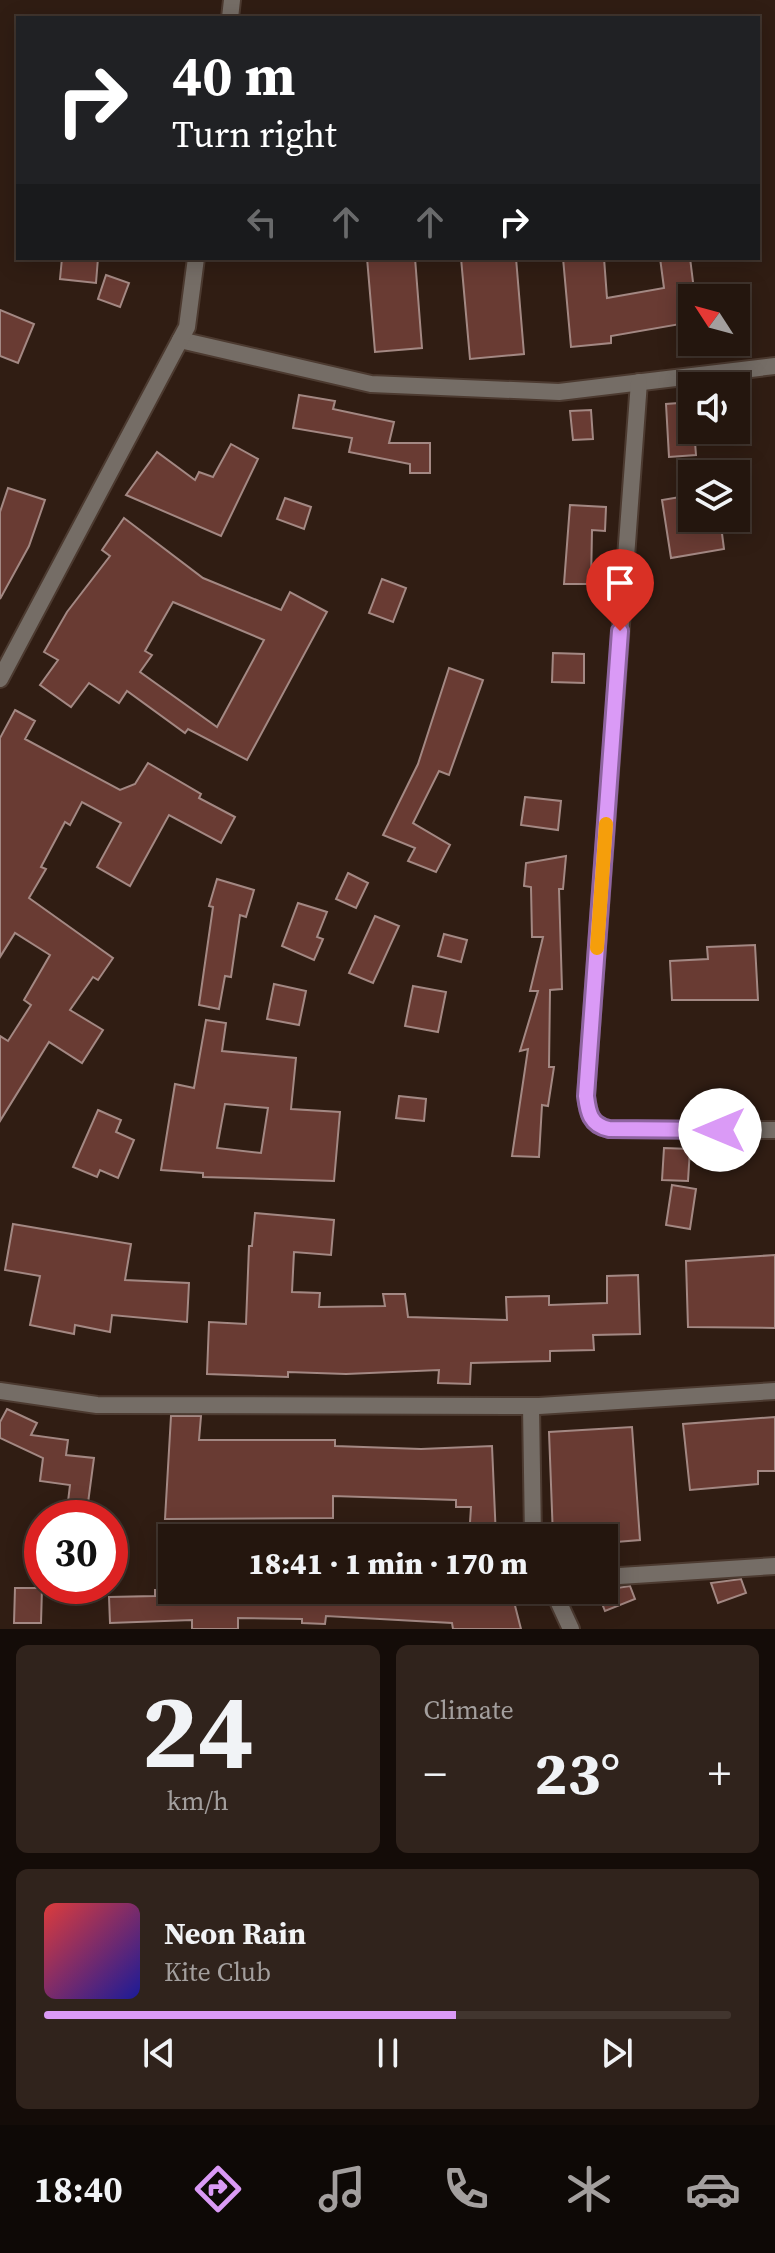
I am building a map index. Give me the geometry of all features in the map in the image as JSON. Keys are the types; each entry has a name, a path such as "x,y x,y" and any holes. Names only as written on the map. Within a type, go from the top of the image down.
{"street":[{"path":"0,679 187,327 196,260"},
{"path":"180,340 371,384 559,392 775,366"},
{"path":"639,382 586,1096 588,1113 592,1121 609,1129 775,1130"},
{"path":"0,1391 97,1405 531,1406 775,1391"},
{"path":"531,1406 533,1524"},
{"path":"618,1576 775,1566"},
{"path":"559,1604 571,1629"}],"building":[{"path":"62,260 98,260 96,283 60,279"},
{"path":"367,260 415,260 422,348 375,352"},
{"path":"461,260 516,260 524,354 470,359"},
{"path":"563,260 604,260 607,298 664,288 660,260 690,260 693,284 678,284 678,324 611,336 611,343 571,347"},
{"path":"106,275 129,283 120,307 98,299"},
{"path":"0,310 34,324 18,363 0,356"},
{"path":"299,395 335,401 333,409 394,422 389,443 430,443 430,473 410,473 410,464 349,452 352,438 293,428"},
{"path":"678,403 678,444 695,444 696,455 669,457 666,404"},
{"path":"591,410 593,439 573,440 570,411"},
{"path":"231,444 258,459 221,536 126,495 157,452 195,480 199,472 213,477"},
{"path":"8,488 45,500 29,546 0,599 0,512"},
{"path":"678,497 678,532 722,532 724,549 671,558 662,500"},
{"path":"285,498 311,507 304,529 277,519"},
{"path":"570,505 606,507 605,531 592,530 591,584 564,584"},
{"path":"124,518 203,578 281,610 290,592 327,612 247,760 188,729 185,733 127,691 119,703 89,683 71,707 40,685 58,660 44,652 67,612 110,556 102,550","holes":["173,602 264,640 217,727 140,672 152,655 145,651"]},
{"path":"382,579 406,588 393,622 369,613"},
{"path":"553,653 584,654 584,683 552,682"},
{"path":"449,668 483,680 449,775 439,771 413,823 450,845 436,872 408,861 415,848 383,835 418,764"},
{"path":"15,710 35,721 25,739 120,790 135,784 148,763 201,794 199,798 235,817 221,843 169,815 130,886 97,867 121,823 82,802 70,825 65,822 41,867 46,869 29,898 113,958 98,980 93,977 70,1010 103,1030 82,1063 49,1042 0,1121 0,1036 8,1041 31,1005 24,1000 50,955 15,933 0,957 0,738"},
{"path":"525,797 561,801 558,830 521,825"},
{"path":"566,856 563,889 559,889 562,989 550,990 549,1067 554,1067 548,1106 542,1105 539,1157 512,1156 528,1049 520,1051 538,991 530,991 543,937 532,937 531,887 524,886 526,863"},
{"path":"348,873 368,883 356,908 336,899"},
{"path":"217,879 254,890 246,917 240,915 231,977 225,976 219,1009 199,1005 213,907 209,906"},
{"path":"298,903 327,912 317,937 323,939 314,960 282,946"},
{"path":"375,916 399,926 373,983 349,973"},
{"path":"444,934 467,940 461,962 438,956"},
{"path":"755,945 758,1000 672,1000 670,961 708,959 707,947"},
{"path":"274,984 306,991 299,1025 267,1019"},
{"path":"413,986 446,992 438,1032 405,1026"},
{"path":"206,1020 226,1023 222,1051 296,1058 291,1109 340,1112 334,1181 203,1177 203,1173 161,1170 175,1084 194,1088","holes":["225,1104 268,1108 261,1153 217,1148"]},
{"path":"399,1096 426,1099 424,1121 396,1118"},
{"path":"98,1110 121,1120 116,1132 134,1140 118,1178 100,1170 97,1177 73,1167"},
{"path":"664,1148 690,1149 688,1181 662,1180"},
{"path":"672,1185 696,1189 690,1229 666,1225"},
{"path":"255,1213 334,1220 331,1255 294,1252 292,1292 320,1293 319,1307 385,1306 383,1294 405,1294 408,1317 507,1320 506,1297 549,1296 549,1305 607,1303 607,1276 638,1275 640,1334 593,1335 594,1350 550,1351 550,1361 471,1363 470,1384 438,1383 439,1370 346,1374 288,1372 288,1377 207,1374 209,1322 246,1324 249,1246 252,1246"},
{"path":"13,1224 131,1244 125,1280 189,1283 187,1322 112,1315 110,1332 75,1325 74,1334 30,1325 40,1276 5,1270"},
{"path":"775,1255 775,1328 688,1327 686,1261"},
{"path":"7,1409 37,1423 31,1435 68,1440 66,1455 94,1458 88,1500 68,1500 70,1485 40,1481 43,1458 0,1438 0,1422"},
{"path":"171,1416 201,1416 199,1440 335,1440 335,1446 421,1449 492,1446 495,1524 470,1524 471,1507 456,1507 456,1500 333,1496 333,1518 165,1519"},
{"path":"775,1417 775,1471 758,1471 758,1484 690,1490 683,1424"},
{"path":"632,1427 640,1540 618,1542 618,1524 553,1524 549,1432"},
{"path":"741,1579 746,1593 718,1603 711,1583"},
{"path":"630,1586 635,1599 605,1611 602,1604 618,1604 618,1588"},
{"path":"15,1588 24,1588 24,1604 42,1604 41,1623 14,1623"},
{"path":"155,1590 158,1590 158,1604 515,1604 521,1629 453,1629 452,1623 326,1616 325,1624 302,1623 302,1619 238,1618 238,1629 192,1629 192,1620 110,1623 109,1604 128,1604 128,1597 155,1596"}],"slow traffic":[{"path":"597,948 606,824"}],"route":[{"path":"620,631 586,1096 588,1113 592,1121 609,1129 720,1130"}]}
